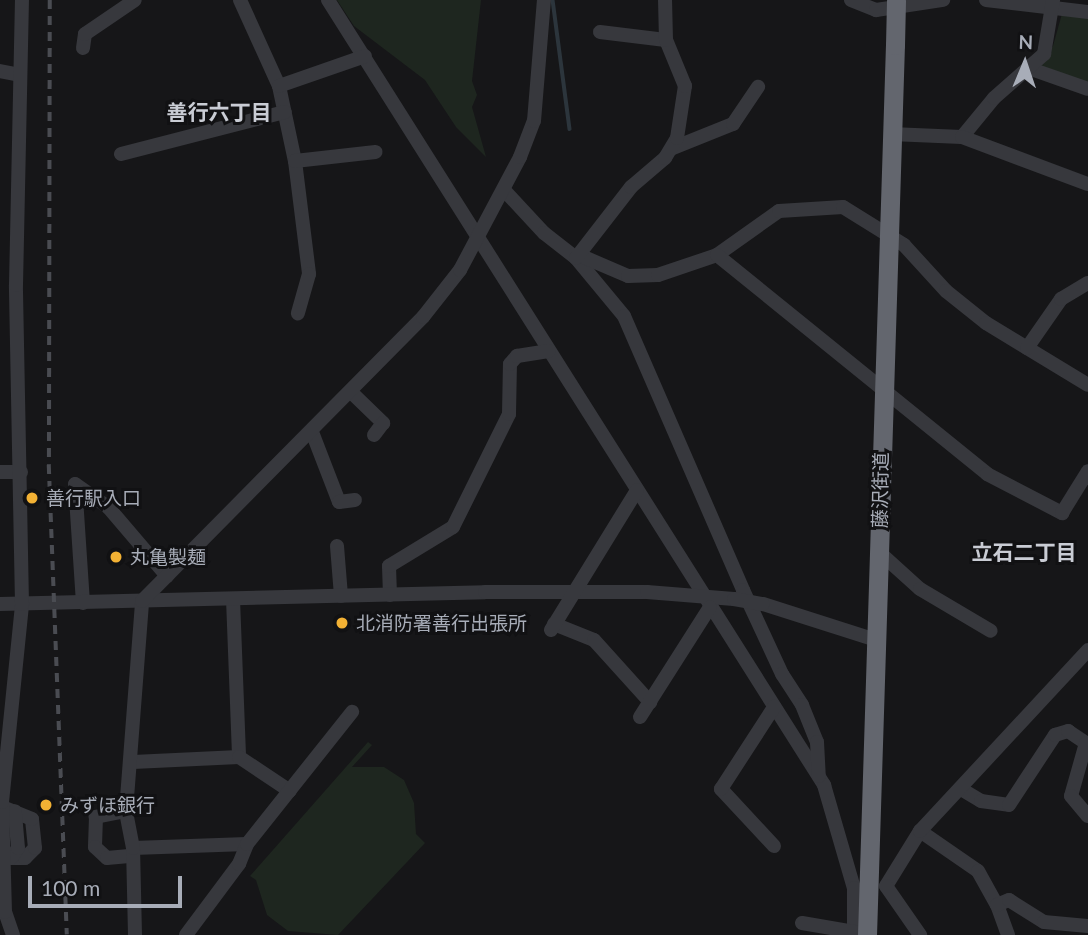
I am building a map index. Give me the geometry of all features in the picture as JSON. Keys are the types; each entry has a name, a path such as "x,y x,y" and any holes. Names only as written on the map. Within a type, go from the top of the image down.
{"highway":[{"name":"藤沢街道","path":"858,934 878,886 876,640 896,1"}],"street":[{"path":"13,935 5,912 9,809 3,772 6,699 22,604 16,285 22,0"},
{"path":"83,48 85,34 135,0"},
{"path":"240,0 279,86 295,161 309,274 298,313"},
{"path":"328,0 819,776"},
{"path":"135,935 133,852 126,811 133,762 142,601 312,432 438,300 479,237 504,190 534,121 544,0"},
{"path":"665,0 666,40 685,86 673,148"},
{"path":"851,0 876,10 943,0"},
{"path":"986,0 1054,4 1088,12"},
{"path":"962,137 994,99 1031,69 1048,47 1054,4"},
{"path":"600,32 666,40"},
{"path":"279,86 365,56"},
{"path":"1031,69 1088,89"},
{"path":"0,71 20,75"},
{"path":"578,256 631,187 673,148 733,124 758,87"},
{"path":"121,154 285,112"},
{"path":"891,134 962,137 1088,184"},
{"path":"295,161 374,152"},
{"path":"504,190 544,233 578,256 618,273 640,277 717,255 770,216 789,209 843,207 888,234 958,301 1027,348 1088,384"},
{"path":"717,255 987,474 1062,513 1088,471"},
{"path":"578,256 603,287 634,337 743,590 782,674 802,705 817,742 819,776 854,888 858,934 802,923"},
{"path":"1027,348 1061,299 1088,282"},
{"path":"0,286 16,285"},
{"path":"390,595 389,566 453,527 509,414 510,364 517,356 549,351"},
{"path":"351,392 383,423 374,435"},
{"path":"312,432 339,502 355,500"},
{"path":"0,472 21,472"},
{"path":"83,603 75,484 108,508 167,576"},
{"path":"637,490 552,627 594,640 650,702"},
{"path":"337,546 341,596"},
{"path":"879,552 920,589 991,631"},
{"path":"0,604 573,592 707,601 734,599 763,604 876,640"},
{"path":"233,599 239,757"},
{"path":"640,717 707,601"},
{"path":"920,935 878,886 920,831 1088,650"},
{"path":"774,706 721,789 774,846"},
{"path":"186,935 239,864 247,844 352,712"},
{"path":"961,789 981,801 1009,805 1055,736 1076,733 1087,750 1071,796 1088,816"},
{"path":"133,762 239,757 290,791"},
{"path":"5,858 25,858 35,848 32,819 9,809"},
{"path":"126,811 96,817 95,847 107,858 133,852 247,844"},
{"path":"920,831 978,871 997,905 1008,935"},
{"path":"997,905 1009,900 1044,922 1062,929 1088,926"}],"shaded area":[{"path":"337,0 481,0 472,81 477,95 472,107 486,157 456,127 425,80 354,26"},
{"path":"1063,10 1088,13 1088,83 1041,66 1053,46"},
{"path":"368,742 372,745 352,767 384,767 404,780 414,803 416,834 425,843 338,935 288,931 267,915 256,880 250,876"}],"waterway":[{"path":"553,0 570,129"}],"railway":[{"path":"50,0 49,465 67,935"}],"place":[{"name":"善行駅入口","path":"32,498"},
{"name":"丸亀製麺","path":"116,557"},
{"name":"北消防署善行出張所","path":"342,623"},
{"name":"みずほ銀行","path":"46,805"}],"district":[{"name":"善行六丁目","path":"219,112"},
{"name":"立石二丁目","path":"1024,552"}]}
